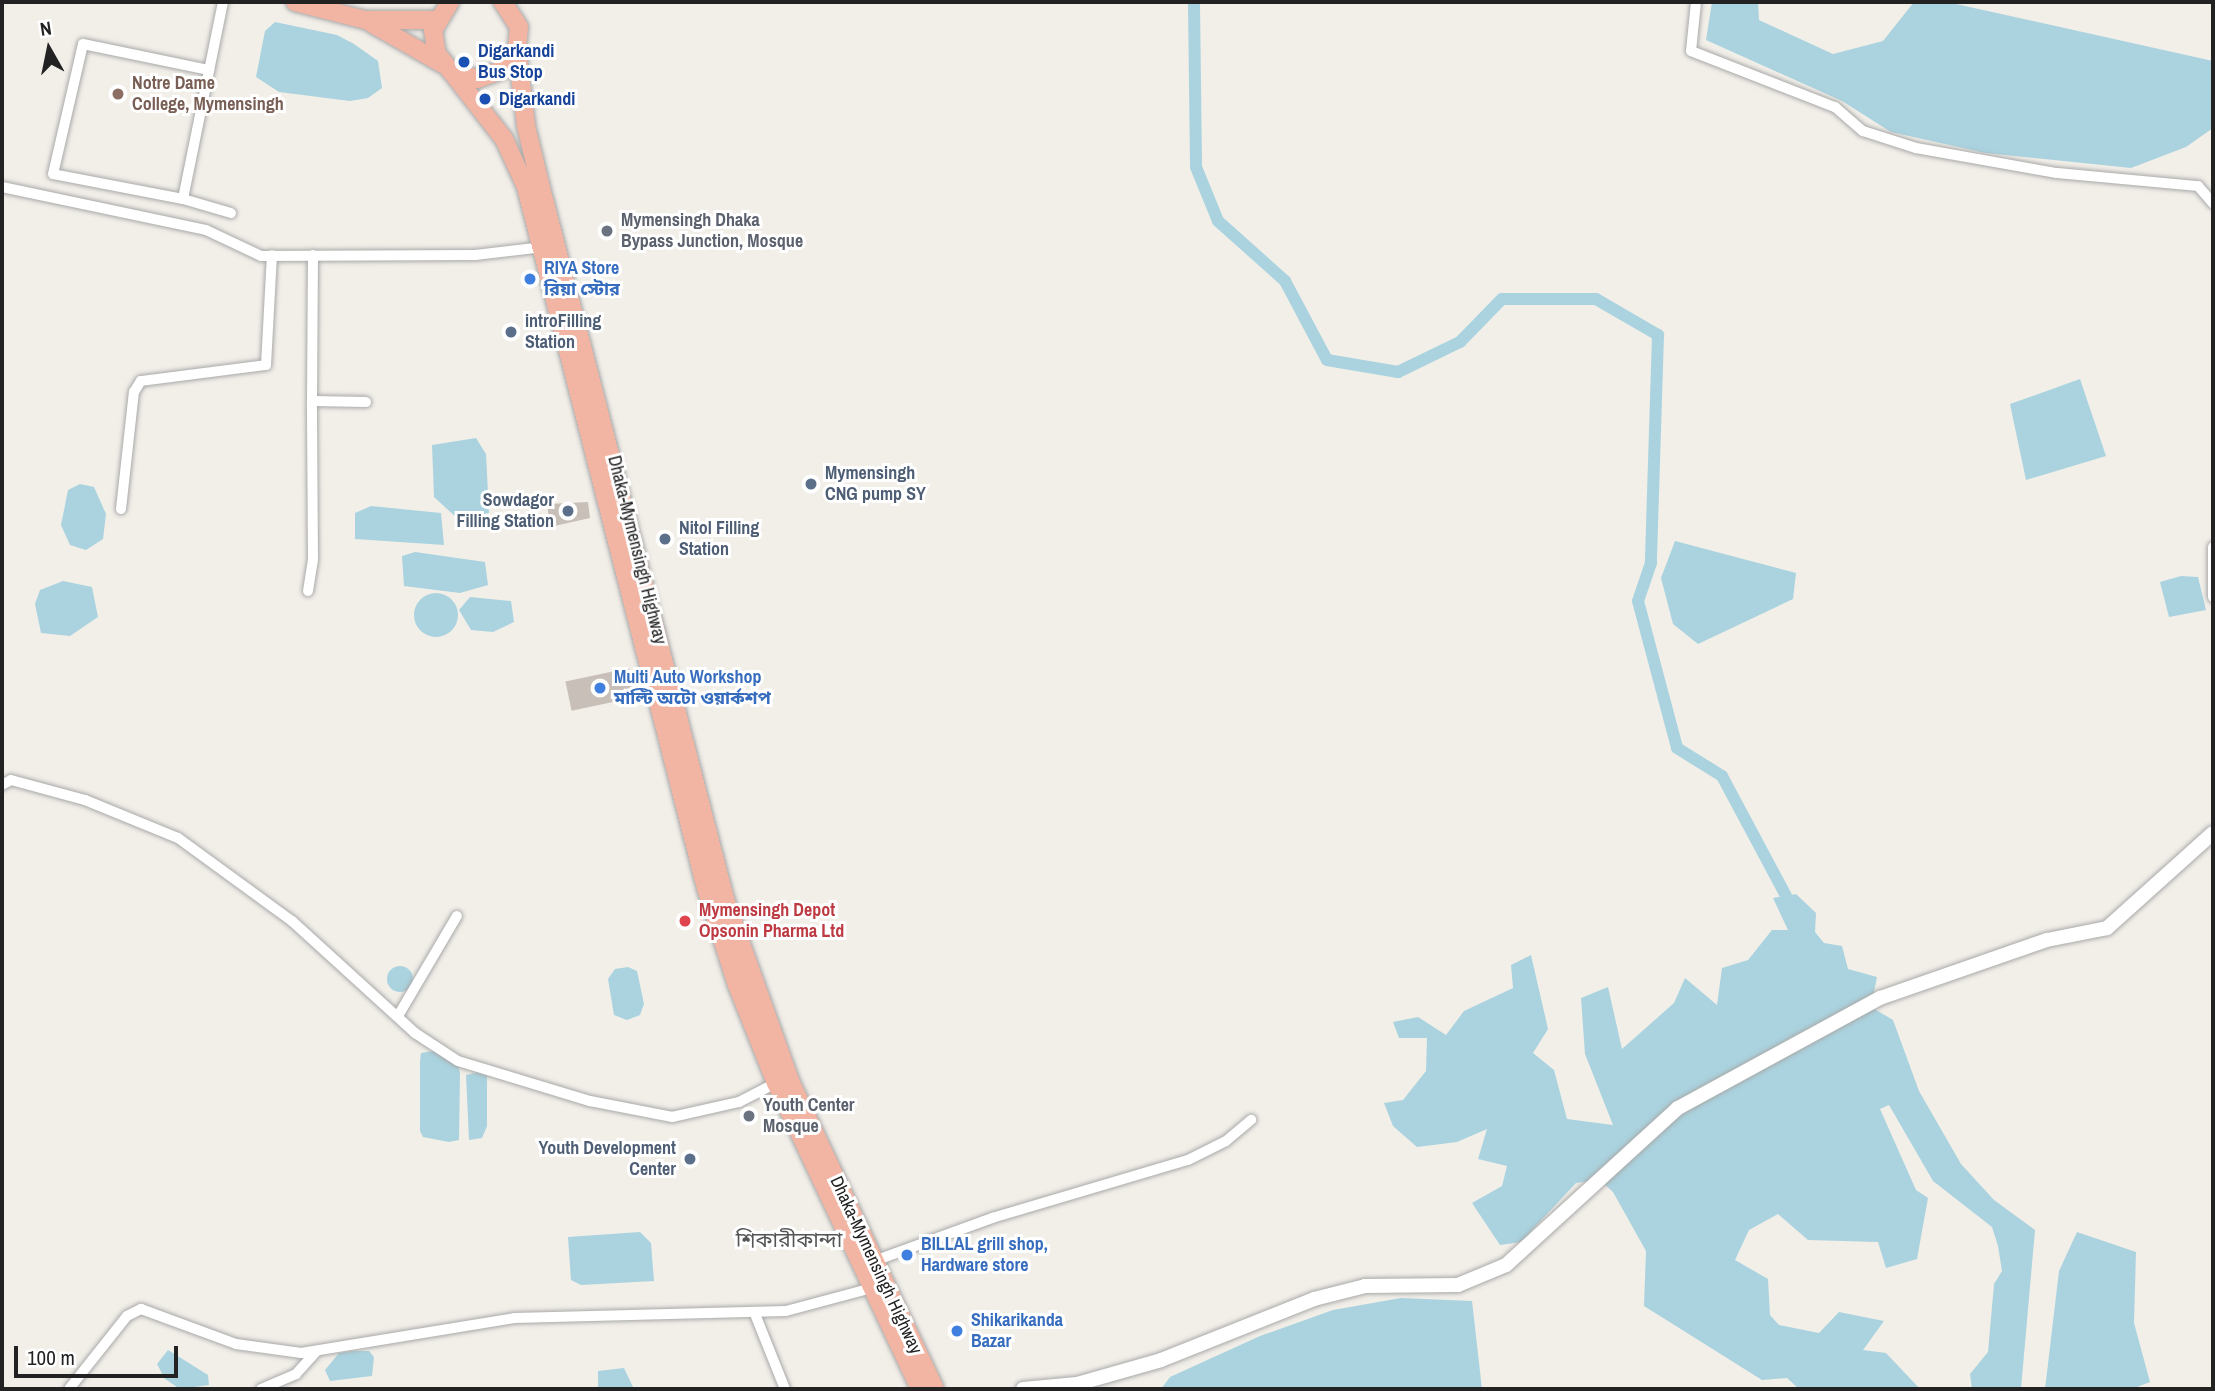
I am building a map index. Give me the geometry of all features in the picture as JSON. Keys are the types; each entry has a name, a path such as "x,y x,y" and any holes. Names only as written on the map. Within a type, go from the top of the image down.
{"highway":[{"path":"295,2 365,20 435,20"},
{"path":"447,68 433,42 435,20 450,2"},
{"path":"503,2 515,17 518,44"},
{"path":"365,20 447,68 490,76 518,44 525,2"},
{"name":"Dhaka-Mymensingh Highway","path":"518,44 526,126 541,188 725,899 790,1081 935,1389"},
{"name":"Dhaka-Mymensingh Highway","path":"447,68 504,139 544,247 706,888 776,1083 920,1389"}],"street":[{"path":"183,199 223,2"},
{"path":"1696,2 1691,51 1835,107 1863,131 1916,148 2057,173 2198,186 2213,203"},
{"path":"209,70 83,44 53,174 183,199 231,213"},
{"path":"2,187 206,230 272,256 475,255 544,247"},
{"path":"121,509 134,393 141,381 266,365 272,256"},
{"path":"308,591 313,559 313,256"},
{"path":"313,401 366,402"},
{"path":"2213,547 2209,566 2213,597"},
{"path":"2,785 11,780 85,800 178,838 292,921 398,1016 458,1061 590,1101 672,1116 739,1102 776,1083"},
{"path":"1023,1389 1077,1384 1161,1360 1314,1299 1365,1286 1458,1285 1506,1265 1678,1108 1839,1016 1880,998 2047,940 2107,928 2213,832"},
{"path":"398,1016 457,916"},
{"path":"874,1261 992,1218 1188,1160 1226,1141 1251,1121"},
{"path":"69,1389 127,1316 141,1308 236,1344 316,1352 514,1318 755,1314 872,1289"},
{"path":"755,1314 785,1389"},
{"path":"261,1389 296,1374 316,1352"}],"water":[{"path":"1712,2 1758,2 1759,20 1833,54 1883,41 1914,2 1947,2 2213,61 2213,128 2186,147 2131,168 1985,153 1891,132 1842,101 1706,40"},
{"path":"275,22 337,35 354,44 378,61 382,88 368,98 350,101 279,92 256,77 265,31"},
{"path":"2080,379 2106,456 2026,480 2010,404"},
{"path":"476,438 486,454 489,513 458,519 434,497 432,445"},
{"path":"80,484 94,487 106,514 103,539 86,550 70,545 61,525 68,490"},
{"path":"371,506 441,513 444,545 355,539 355,513"},
{"path":"1675,541 1796,573 1793,599 1698,644 1673,624 1661,578"},
{"path":"415,552 485,562 488,585 460,593 404,586 402,556"},
{"path":"2181,576 2198,577 2206,610 2169,617 2160,582"},
{"path":"63,581 92,587 98,617 70,636 41,633 35,604 40,590"},
{"path":"436,593 452,599 458,615 452,631 436,637 420,631 414,615 420,599"},
{"path":"470,597 511,601 514,622 493,632 471,630 459,610"},
{"path":"1796,894 1816,913 1815,932 1824,943 1842,946 1848,969 1877,977 1871,1007 1893,1020 1919,1091 1961,1164 1994,1200 2035,1230 2021,1389 1972,1389 1970,1374 1988,1352 1994,1284 2002,1271 1998,1246 1992,1227 1933,1181 1889,1105 1880,1109 1916,1190 1928,1198 1917,1259 1886,1268 1878,1242 1808,1240 1778,1214 1749,1230 1735,1260 1768,1279 1770,1315 1779,1325 1819,1333 1839,1312 1884,1321 1863,1350 1886,1353 1920,1389 1799,1389 1787,1378 1762,1380 1644,1306 1646,1251 1613,1192 1600,1180 1576,1183 1521,1242 1500,1245 1472,1203 1502,1186 1507,1166 1478,1159 1487,1129 1457,1142 1417,1147 1393,1126 1384,1103 1403,1100 1426,1071 1427,1038 1399,1038 1393,1022 1418,1017 1446,1035 1464,1011 1513,988 1511,965 1531,955 1548,1029 1533,1053 1554,1070 1567,1119 1613,1125 1585,1054 1581,998 1608,987 1622,1049 1674,1003 1685,978 1717,1005 1722,968 1748,960 1772,930 1788,930 1773,898"},
{"path":"400,966 409,970 413,979 409,988 400,992 391,988 387,979 391,970"},
{"path":"628,967 637,971 644,1004 640,1015 627,1020 614,1015 608,979 615,969"},
{"path":"433,1051 457,1061 460,1073 459,1140 449,1142 423,1137 420,1131 421,1053"},
{"path":"479,1072 487,1076 487,1126 482,1138 469,1140 466,1075"},
{"path":"640,1232 651,1243 654,1281 581,1285 571,1280 568,1237"},
{"path":"2077,1232 2136,1252 2134,1323 2150,1382 2132,1389 2045,1389 2059,1271"},
{"path":"1401,1298 1472,1301 1482,1389 1161,1389 1170,1377 1260,1336 1333,1310"},
{"path":"168,1350 208,1375 209,1385 180,1389 165,1379 157,1364"},
{"path":"369,1351 374,1357 372,1376 330,1381 325,1370 339,1353"},
{"path":"624,1368 634,1389 598,1389 598,1371"}],"building":[{"name":"Sowdagor Filling Station","path":"588,502 590,518 550,527 547,504"},
{"name":"Multi Auto Workshop মাল্টি অটো ওয়ার্কশপ","path":"629,668 635,697 572,711 565,682"}],"waterway":[{"path":"1194,2 1196,167 1218,221 1285,281 1327,360 1398,372 1460,342 1502,299 1596,299 1658,335 1651,563 1638,601 1677,748 1722,776 1786,896"}],"place":[{"name":"Digarkandi Bus Stop","path":"464,62"},
{"name":"Notre Dame College, Mymensingh","path":"118,94"},
{"name":"Digarkandi","path":"485,99"},
{"name":"Mymensingh Dhaka Bypass Junction, Mosque","path":"607,231"},
{"name":"RIYA Store রিয়া স্টোর","path":"530,279"},
{"name":"introFilling Station","path":"511,332"},
{"name":"Mymensingh CNG pump SY","path":"811,484"},
{"name":"Sowdagor Filling Station","path":"568,511"},
{"name":"Nitol Filling Station","path":"665,539"},
{"name":"Multi Auto Workshop মাল্টি অটো ওয়ার্কশপ","path":"600,688"},
{"name":"Mymensingh Depot Opsonin Pharma Ltd","path":"685,921"},
{"name":"Youth Center Mosque","path":"749,1116"},
{"name":"Youth Development Center","path":"690,1159"},
{"name":"BILLAL grill shop, Hardware store","path":"907,1255"},
{"name":"Shikarikanda Bazar","path":"957,1331"}],"district":[{"name":"শিকারীকান্দা","path":"789,1240"}]}
